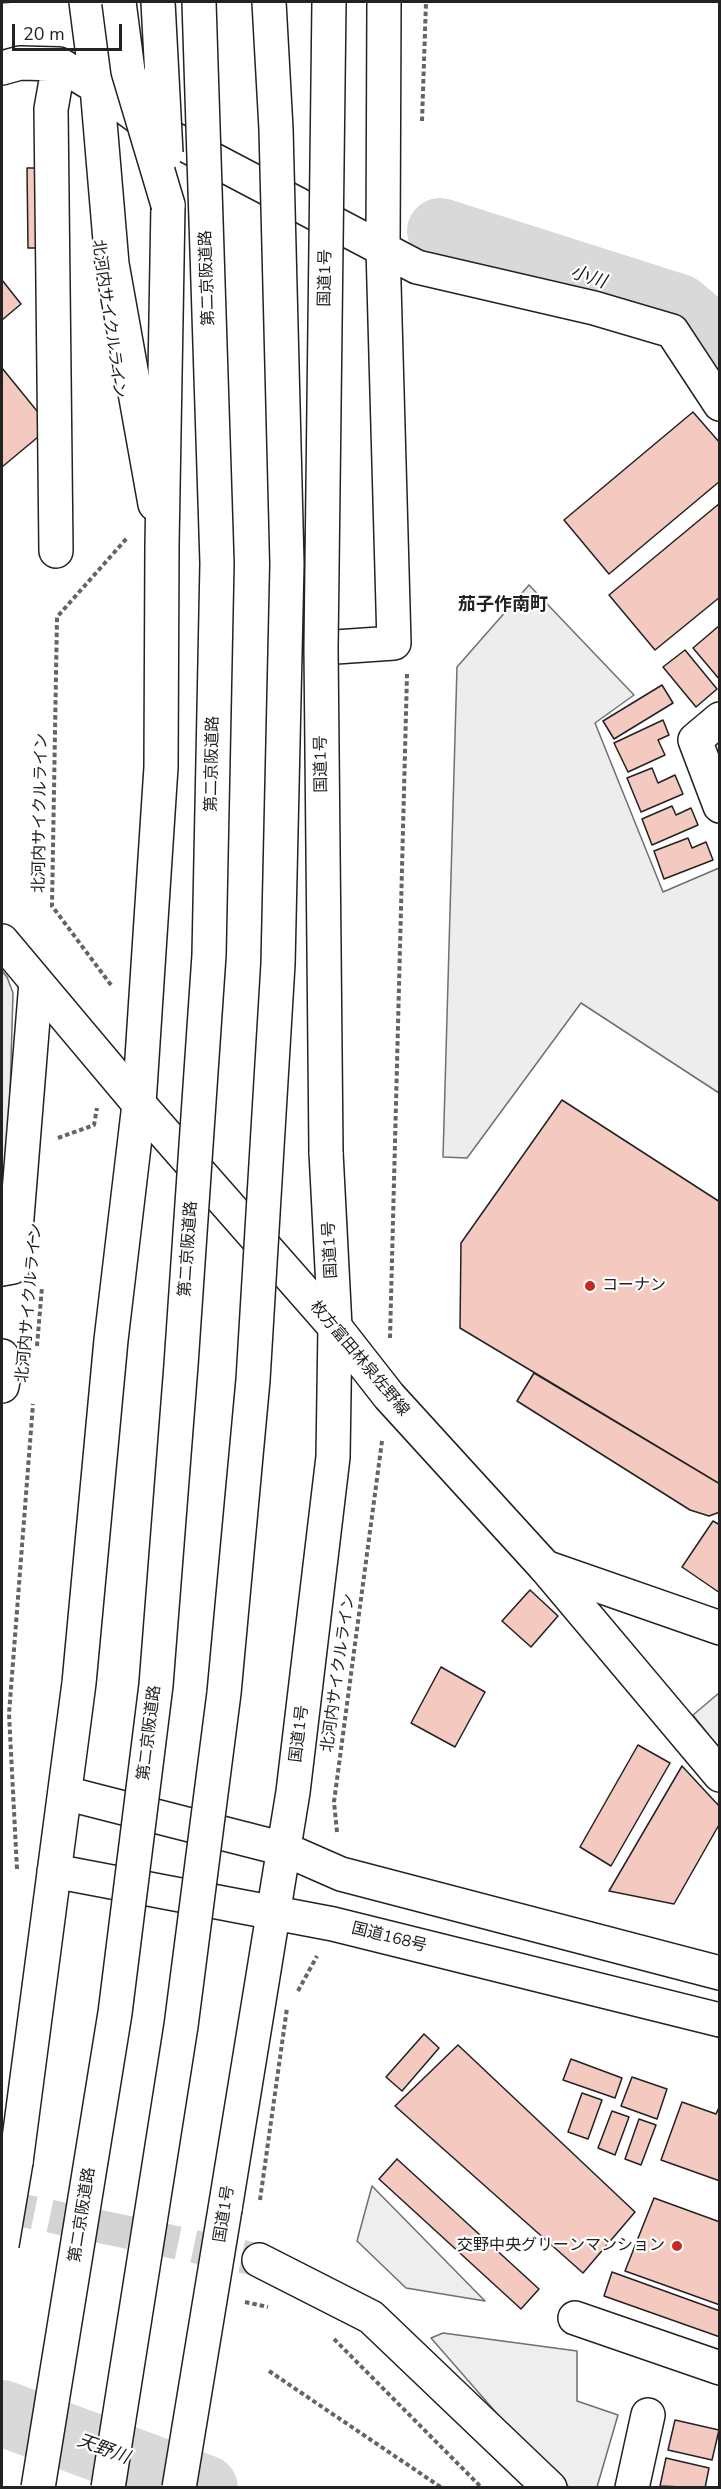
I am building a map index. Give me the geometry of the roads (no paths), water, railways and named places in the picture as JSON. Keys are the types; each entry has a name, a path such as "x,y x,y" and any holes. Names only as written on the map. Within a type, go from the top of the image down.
{"main road":[{"path":"86,2 97,87 112,264 162,545"},
{"path":"119,2 128,71 168,205"},
{"path":"2,2246 16,2162 79,1683 111,1340 139,1104 162,767 162,545 168,205 158,2"},
{"name":"第二京阪道路","path":"38,2487 115,2013 156,1685 181,1365 208,967 217,563 199,2"},
{"path":"108,2487 181,2026 220,1729 253,1380 278,964 287,564 276,129 269,2"},
{"name":"国道1号","path":"179,2487 275,1914 333,1457 334,1327 326,1152 321,648 329,2"},
{"path":"321,648 394,643 383,248 384,2"},
{"path":"2,68 20,63 59,64 97,87 153,128 417,267 594,308 672,331 720,404"},
{"path":"56,551 51,109 59,64"},
{"path":"720,719 695,740 720,806"},
{"name":"枚方富田林泉佐野線","path":"2,941 139,1104 334,1327 388,1396 544,1567 720,1775"},
{"path":"2,1269 13,1267 36,982"},
{"path":"2,1356 4,1376 2,1386"},
{"path":"544,1567 720,1628"},
{"path":"65,1793 284,1849 341,1874 720,1973"},
{"name":"国道168号","path":"54,1871 333,1924 720,2020"},
{"path":"259,2260 371,2317 550,2487"},
{"path":"574,2318 720,2368"},
{"path":"632,2487 648,2415"}],"waterway":[{"name":"小川","path":"440,231 679,307 710,333 720,349"},
{"name":"天野川","path":"2,2413 205,2488"}],"tunnel":[{"path":"2,2206 259,2260"}],"place":[{"name":"コーナン","path":"590,1286"},
{"name":"交野中央グリーンマンション","path":"677,2246"}],"district":[{"name":"茄子作南町","path":"503,606"}]}
